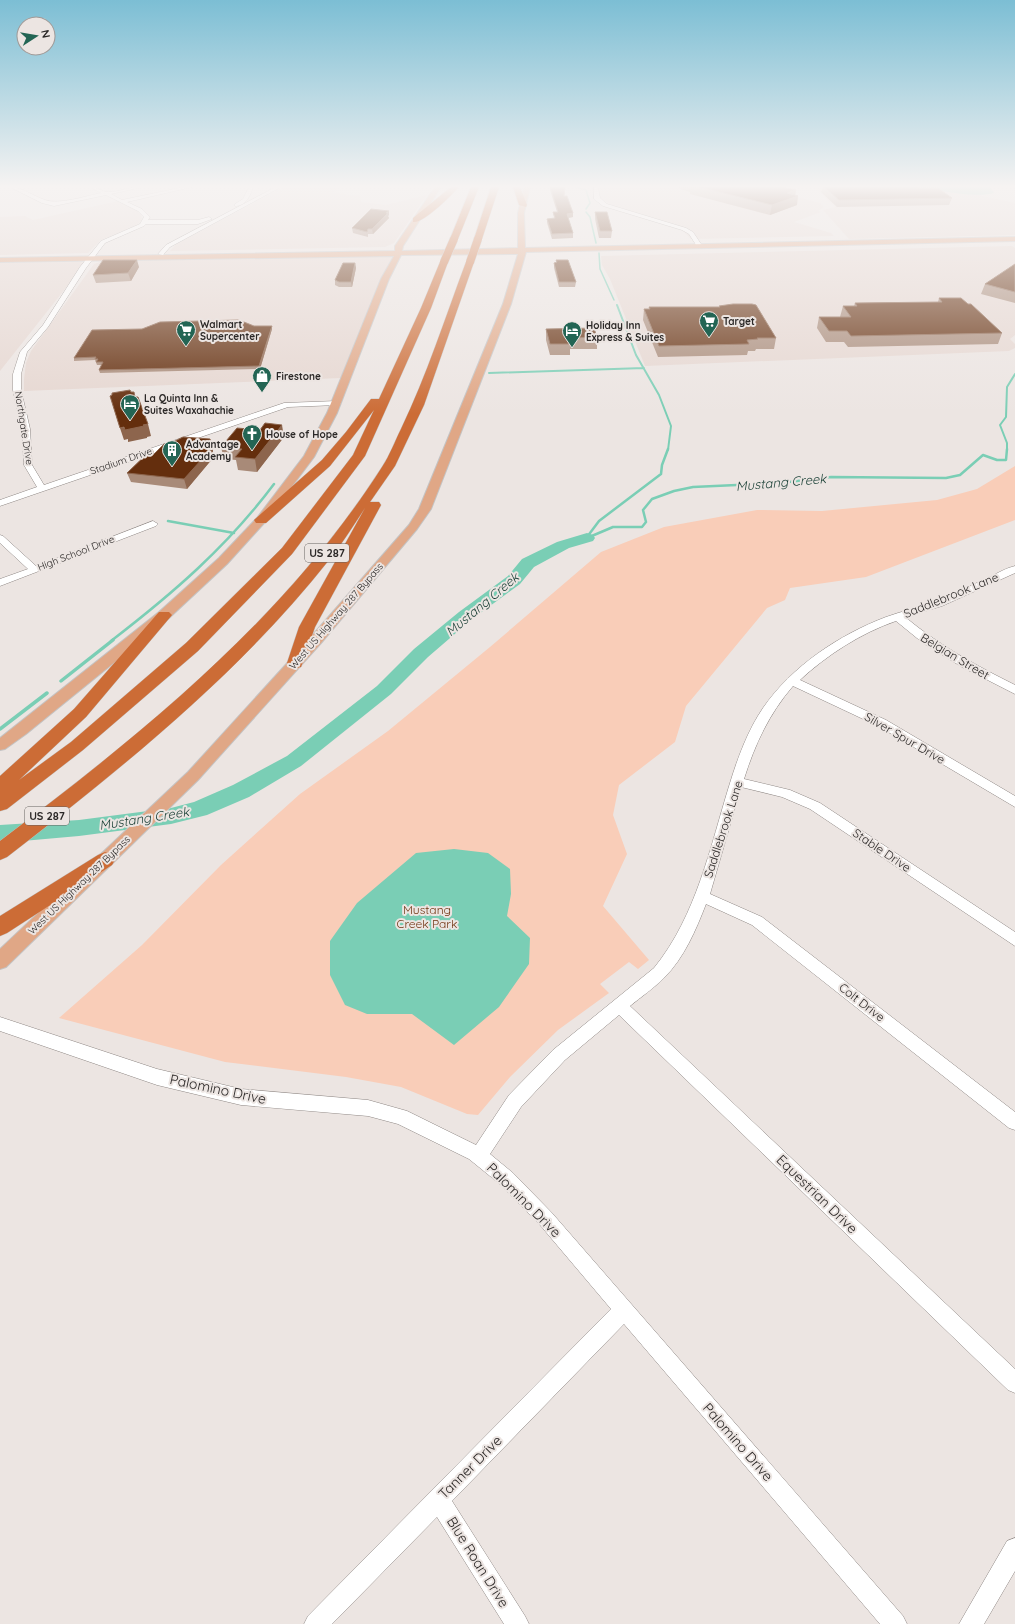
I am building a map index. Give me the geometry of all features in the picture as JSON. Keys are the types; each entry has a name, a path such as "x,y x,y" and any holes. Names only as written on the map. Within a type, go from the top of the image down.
{"highway":[{"name":"US 287","path":"0,804 77,746 192,648 287,551 359,456 444,263"},
{"name":"US 287","path":"0,852 94,780 189,698 268,622 324,557 389,466 418,405 470,263"},
{"path":"261,520 326,463 395,376"},
{"path":"295,663 307,628 326,588 390,477 395,464 393,456"},
{"path":"0,787 80,713 164,615"},
{"path":"0,927 110,856"}],"main road":[{"path":"0,745 21,730 164,615 222,560 261,520 309,457 336,403 385,279 394,265 397,263"},
{"name":"West US Highway 287 Bypass","path":"0,961 193,776 295,663 400,543 425,509 507,304 514,263"}],"street":[{"name":"Northgate Drive","path":"42,489 28,465 26,428 17,390 17,374 24,352 46,326 87,263"},
{"name":"Stadium Drive","path":"0,503 287,405 336,403"},
{"name":"High School Drive","path":"0,583 153,524"},
{"path":"0,538 34,570"},
{"name":"Saddlebrook Lane","path":"479,1156 515,1102 559,1055 659,973 682,942 701,896 738,782 758,727 768,711 799,673 845,642 883,622 936,604 1015,569"},
{"name":"Belgian Street","path":"898,617 927,641 966,665 1015,690"},
{"name":"Silver Spur Drive","path":"792,681 882,723 1015,802"},
{"name":"Stable Drive","path":"738,782 785,792 815,806 1015,940"},
{"name":"Colt Drive","path":"701,896 757,921 1015,1122"},
{"name":"Equestrian Drive","path":"619,1005 1015,1383"},
{"name":"Palomino Drive","path":"0,1024 157,1077 242,1097 368,1108 402,1117 441,1135 479,1156 507,1179 541,1214 895,1624"},
{"name":"Tanner Drive","path":"316,1624 624,1310"},
{"name":"Blue Roan Drive","path":"438,1500 517,1624"},
{"path":"971,1624 1015,1549"}],"shaded area":[{"path":"0,263 85,263 0,371"},
{"path":"392,263 341,378 24,391 26,363 31,351 94,264"},
{"path":"602,263 1015,263 1015,335 1010,339 1015,344 1015,348 1009,351 645,366 610,279"},
{"path":"454,849 488,853 510,869 511,894 507,916 530,938 529,964 499,1007 454,1045 412,1014 367,1014 345,1005 330,975 330,941 357,903 416,853"}],"green space":[{"name":"Mustang Creek Park","path":"1015,466 1015,520 866,577 790,588 785,600 767,608 686,706 675,742 619,785 613,815 627,854 603,906 649,960 638,969 629,962 600,984 609,993 558,1030 510,1077 478,1115 467,1114 401,1087 346,1077 225,1062 59,1018 142,945 221,865 300,794 388,731 490,647 601,552 664,527 757,510 822,511 937,500 977,489"}],"building":[{"path":"101,263 135,263 128,273 93,275"},
{"path":"343,263 355,263 351,282 339,282 335,280"},
{"path":"554,263 569,263 576,282 559,282"},
{"path":"1015,264 1015,292 985,284"},
{"path":"939,298 961,298 968,304 971,304 1002,333 851,336 847,331 829,331 819,317 851,317 843,306 857,306 855,303 942,302"},
{"name":"Target","path":"733,304 756,305 776,338 757,338 758,339 747,340 749,344 659,346 644,309 650,309 649,307 720,307 719,306"},
{"name":"Walmart Supercenter","path":"239,320 254,326 272,326 259,366 99,370 103,362 96,362 98,359 95,359 96,357 74,358 92,330 142,329 160,322"},
{"path":"594,328 597,337 569,338 570,344 550,344 546,329"},
{"name":"La Quinta Inn & Suites Waxahachie","path":"130,390 131,392 134,392 135,397 138,397 148,424 125,430 124,427 120,428 110,396 112,393"},
{"path":"265,423 282,425 255,459 235,457 242,449 221,447 237,428 260,430"},
{"name":"Advantage Academy","path":"183,437 210,439 211,449 184,479 127,473 152,449 154,454 164,444 169,444"}],"waterway":[{"path":"600,263 600,269 614,300"},
{"path":"617,305 636,355 643,368"},
{"path":"489,373 643,368"},
{"path":"643,368 659,395 671,426 668,450"},
{"name":"Mustang Creek","path":"1007,449 1007,443 1000,425 1006,417 1007,387 1015,374"},
{"path":"587,537 599,521 661,474 662,465 668,449"},
{"name":"Mustang Creek","path":"587,538 613,527 642,527 646,522 643,510 652,499 674,491 693,487 780,483 831,477 946,478 960,475 983,455 997,460 1006,460 1007,449"},
{"path":"233,533 274,484"},
{"path":"168,521 233,533"},
{"path":"111,641 156,606 218,549 233,533"},
{"name":"Mustang Creek","path":"0,834 79,828 171,816 199,809 241,791 294,761 384,690 421,653 465,616 514,580 528,563 563,545 587,538"},
{"path":"61,681 113,640"},
{"path":"0,729 47,693"}],"place":[{"name":"Target","path":"709,338"},
{"name":"Walmart Supercenter","path":"186,347"},
{"name":"Holiday Inn Express & Suites","path":"572,348"},
{"name":"Firestone","path":"262,393"},
{"name":"La Quinta Inn & Suites Waxahachie","path":"130,421"},
{"name":"House of Hope","path":"252,451"},
{"name":"Advantage Academy","path":"172,467"}]}
